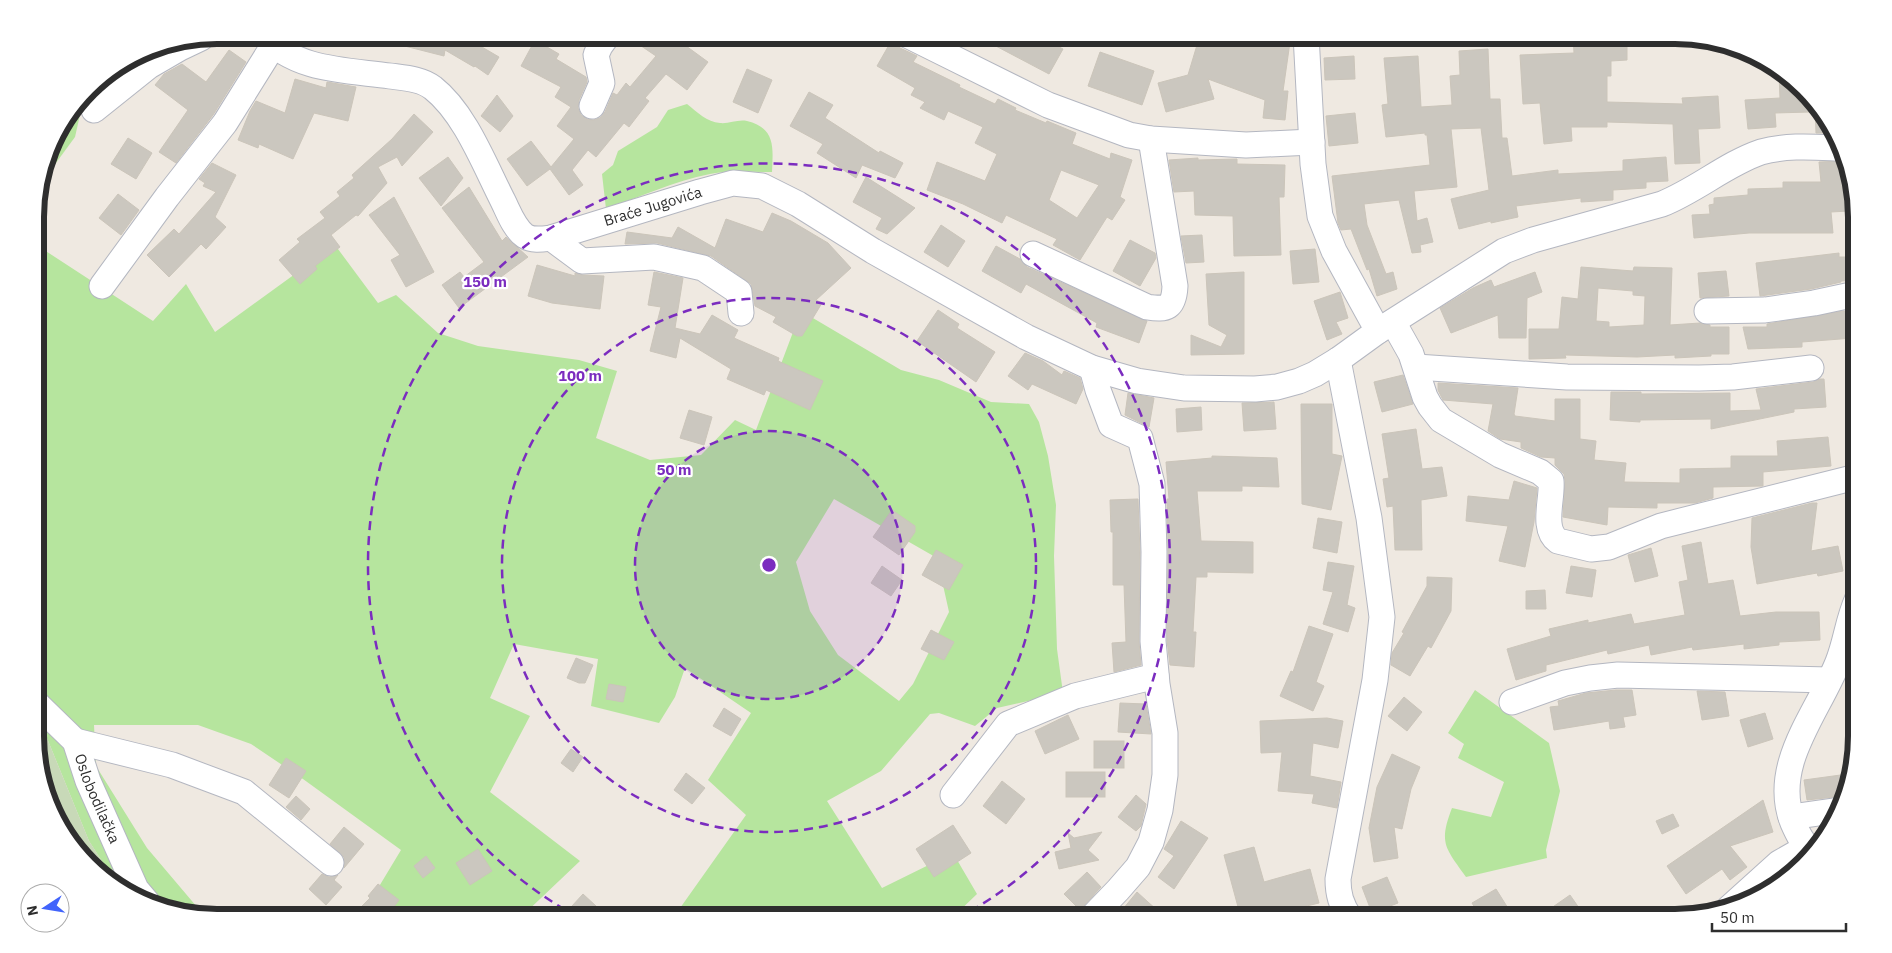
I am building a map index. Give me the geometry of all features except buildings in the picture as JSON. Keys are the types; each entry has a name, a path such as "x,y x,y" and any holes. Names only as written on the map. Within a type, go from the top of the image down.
{"street":[{"path":"102,286 167,197 225,123 266,44"},
{"name":"Braće Jugovića","path":"273,44 291,57 307,63 403,77 419,81 433,88 448,103 474,144 515,224 526,236 535,240 551,238 725,185 748,183 762,186 798,204 873,251 1026,337 1092,368 1137,381 1184,388 1255,389 1277,387 1299,381 1338,360 1385,327 1504,251 1533,240 1662,204 1680,197 1735,164 1762,152 1788,148 1833,148"},
{"path":"592,106 602,83 596,55 601,44"},
{"path":"925,44 1048,105 1129,135 1151,139 1246,145 1312,142"},
{"path":"1307,44 1312,142 1320,216 1326,234 1348,279 1385,327 1407,347 1416,367 1425,397 1441,420 1500,455 1540,472 1547,477 1551,486 1549,519 1554,538 1570,545 1591,549 1609,547 1661,526 1848,479"},
{"path":"94,110 149,66 181,48"},
{"path":"1033,254 1147,307 1160,309 1170,306 1175,297 1175,286 1151,139"},
{"path":"551,238 582,261 654,257 703,268 739,292 741,313"},
{"path":"1707,311 1765,310 1848,296"},
{"path":"1338,360 1369,518 1382,617 1375,680 1338,879 1338,892 1344,909"},
{"path":"1416,367 1567,377 1699,378 1733,377 1812,368"},
{"path":"1092,368 1098,390 1112,425 1140,438 1152,484 1154,552 1153,641 1156,676 1165,733 1165,776 1160,810 1151,842 1138,867 1100,909"},
{"path":"1808,846 1798,833 1791,816 1787,794 1789,769 1800,738 1841,668 1848,630"},
{"path":"1512,702 1565,683 1618,675 1841,668"},
{"path":"953,795 1008,724 1075,696 1156,676"},
{"name":"Oslobodilačka","path":"44,711 75,741 88,781 136,889"},
{"path":"75,741 172,765 244,792 331,864"},
{"path":"1791,816 1831,811"},
{"path":"1745,894 1780,863 1805,850"}],"green space":[{"path":"687,104 711,121 723,123 747,121 763,129 771,140 773,155 772,172 710,174 670,185 606,209 602,174 613,165 618,151 657,127 668,110"},
{"path":"78,114 80,115 75,137 51,170 62,140"},
{"path":"335,245 378,303 396,295 438,333 478,346 579,360 617,371 596,438 650,460 701,455 735,420 756,430 801,311 901,370 939,380 991,402 1029,404 1039,422 1048,456 1056,505 1054,556 1057,649 1063,693 997,708 975,726 939,713 930,714 881,771 827,801 882,888 953,853 977,894 961,909 679,909 746,815 708,780 751,713 685,668 675,697 659,723 591,706 598,659 514,644 490,698 530,716 490,792 580,861 529,909 365,909 401,850 251,744 198,725 94,725 96,766 147,848 197,907 201,908 161,900 121,880 107,869 89,841 44,731 44,250 153,321 186,284 215,332","holes":["834,499 937,558 949,612 913,684 899,701 838,655 810,611 796,562"]},
{"path":"1475,690 1549,743 1560,791 1546,850 1547,858 1466,877 1446,845 1445,830 1452,808 1491,817 1504,782 1458,758 1464,744 1448,733"},
{"path":"44,731 89,841 107,869 87,850 73,832 57,802 45,759"}]}
